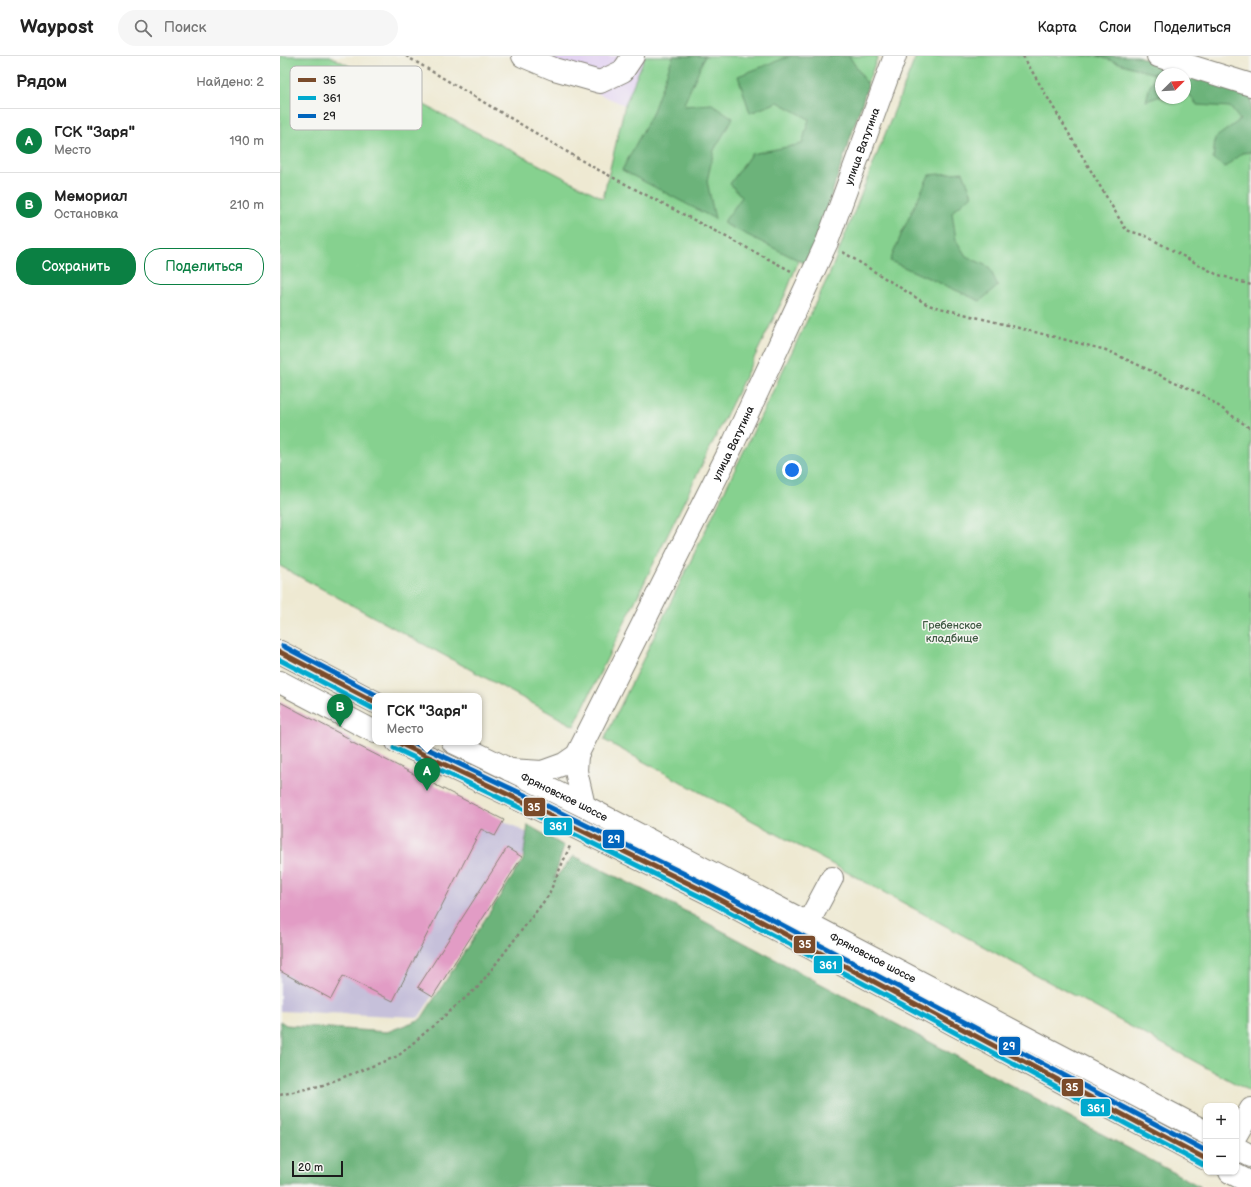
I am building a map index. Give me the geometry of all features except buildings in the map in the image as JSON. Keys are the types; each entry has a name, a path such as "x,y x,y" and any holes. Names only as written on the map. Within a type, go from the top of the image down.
{"main road":[{"path":"522,56 554,69 600,82 623,71 634,56"},
{"name":"улица Ватутина","path":"577,755 734,442 827,242 895,56"},
{"path":"1158,56 1251,85"},
{"path":"280,652 372,700"},
{"path":"280,682 372,730"},
{"name":"Фряновское шоссе","path":"403,745 528,804 708,893 1203,1157"},
{"name":"Фряновское шоссе","path":"459,745 584,806 1203,1130"},
{"path":"510,770 542,772 564,764 577,755"},
{"path":"577,755 576,770 584,806"},
{"path":"808,923 832,878"},
{"path":"1239,1130 1251,1109"},
{"path":"1239,1150 1251,1156"},
{"path":"1236,1175 1251,1183"}],"path":[{"path":"406,56 591,166 809,280"},
{"path":"1023,56 1126,230 1146,236 1216,274 1251,285"},
{"path":"827,242 928,305 1106,350 1203,395 1251,429"},
{"path":"280,1094 323,1085 398,1056 478,987 548,896 571,843"}],"shaded area":[{"path":"509,56 645,56 625,105"},
{"path":"280,702 350,739 359,746 535,837 419,1017 280,1011"}],"green space":[{"path":"280,56 330,56 349,66 290,66 290,130 422,130 422,104 603,198 625,105 645,56 878,56 786,293 574,726 280,566"},
{"path":"673,56 705,56 683,106 712,104 733,118 714,150 707,181 715,219 622,170 652,114"},
{"path":"790,56 849,56 868,85 808,265 723,223 742,197 730,184 751,154 802,144 809,119 778,102 750,113 738,76"},
{"name":"Гребенское кладбище","path":"916,56 1119,56 1155,71 1155,104 1191,104 1191,78 1251,97 1251,1092 604,740 830,273"},
{"path":"1097,56 1137,56 1174,68 1155,68 1155,74"},
{"path":"1191,73 1251,92 1251,152 1242,153 1225,167 1213,159 1215,138 1240,120 1230,107 1197,105 1191,97"},
{"path":"1155,78 1155,98 1146,101 1150,85"},
{"path":"963,172 972,195 952,212 956,240 966,256 989,267 998,286 980,301 890,261 929,175"},
{"path":"528,825 564,846 554,879 574,856 670,903 1201,1187 280,1187 280,1021 286,1025 387,1032 421,1019 523,860"}],"transit line":[{"name":"29","path":"283,646 372,693"},
{"name":"35","path":"280,652 372,700"},
{"name":"361","path":"280,660 372,708"},
{"name":"35","path":"403,745 528,804 708,893 1203,1157"},
{"name":"29","path":"419,745 531,798 711,887 1203,1149"},
{"name":"361","path":"394,748 525,810 705,899 1203,1165"}],"place":[{"name":"Мемориал","path":"340,727"},
{"name":"ГСК \"Заря\"","path":"427,791"}]}
